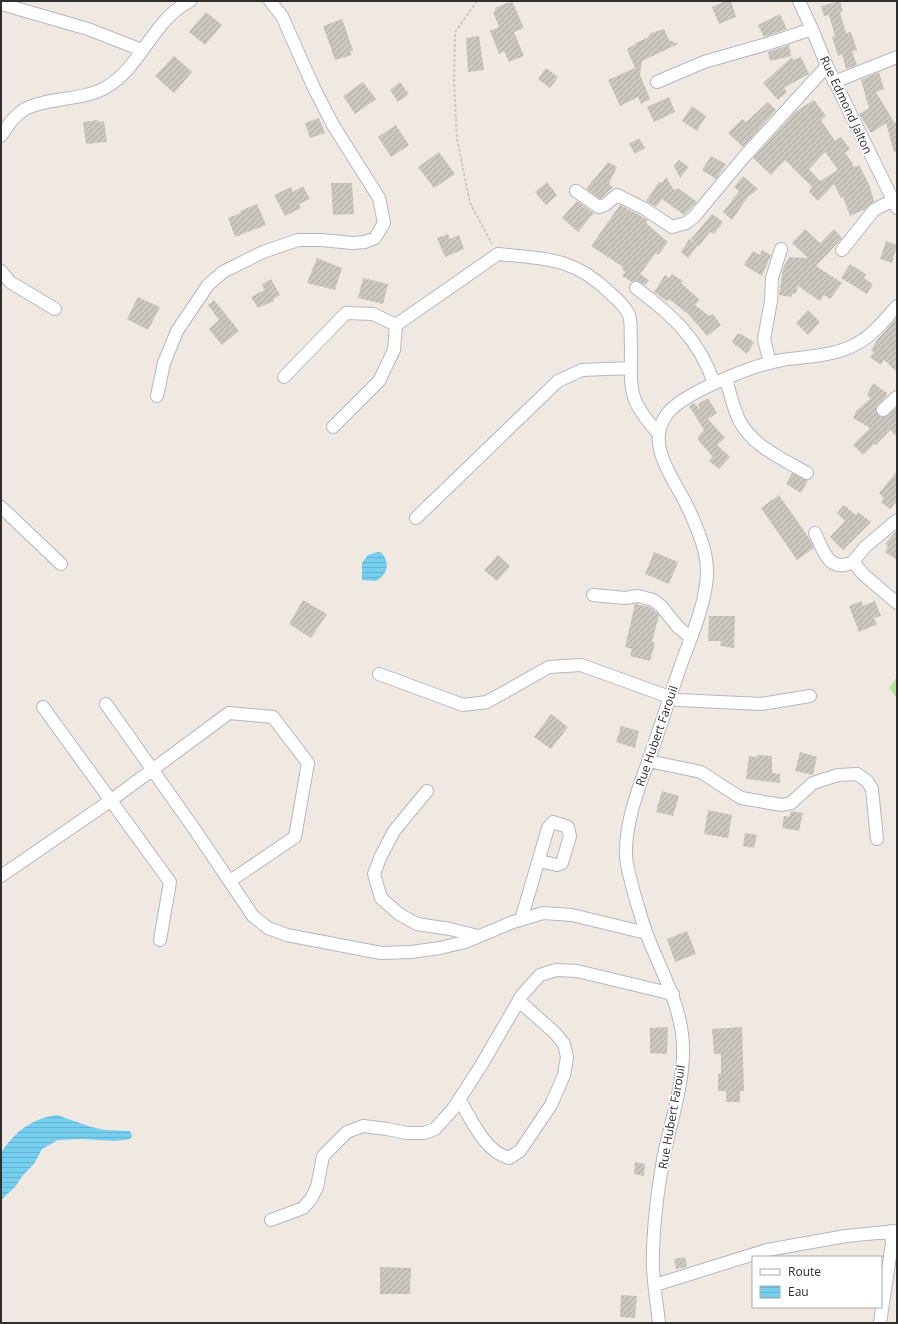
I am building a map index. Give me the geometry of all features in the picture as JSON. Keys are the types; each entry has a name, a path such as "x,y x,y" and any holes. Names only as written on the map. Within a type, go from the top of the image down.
{"street":[{"path":"1,136 8,124 25,109 45,103 81,97 106,87 128,69 164,22 182,5 190,1"},
{"path":"157,396 164,363 177,331 208,285 224,272 263,252 298,240 322,240 352,243 366,242 375,238 384,223 379,198 333,126 313,86 282,16 270,1"},
{"name":"Rue Edmond Jalton","path":"799,1 834,82 895,204"},
{"path":"1,2 5,5 88,30 142,50"},
{"path":"657,82 704,62 768,44 812,29"},
{"path":"834,82 897,57"},
{"path":"576,191 599,207 605,205 617,195 645,209 667,225 672,227 686,224 694,217 743,158 827,66"},
{"path":"842,250 874,210 895,204"},
{"path":"770,363 765,347 764,330 771,301 772,278 781,249"},
{"path":"396,325 498,254 569,264 586,273 604,287 622,305 629,316 631,388 634,401 642,415 659,434"},
{"path":"1,271 10,282 55,309"},
{"path":"636,288 655,302 688,334 708,365 714,383"},
{"name":"Rue Hubert Farouil","path":"659,1323 653,1270 655,1222 662,1164 681,1074 683,1046 680,1022 673,994 646,933 626,859 626,840 634,801 691,638 704,596 707,578 705,554 686,504 668,470 659,448 659,434 662,422 669,411 687,398 714,383 779,360 819,356 838,352 858,344 877,328 897,306"},
{"path":"284,377 346,313 373,314 396,325"},
{"path":"333,427 379,381 394,350 396,325"},
{"path":"416,518 558,381 582,370 631,368"},
{"path":"726,378 732,404 740,421 751,436 766,448 807,473"},
{"path":"883,410 897,397"},
{"path":"1,507 60,564"},
{"path":"815,533 827,559 832,563 847,564 853,562 865,547 897,520"},
{"path":"853,562 869,580 897,603"},
{"path":"593,595 625,598 638,596 653,600 661,606 678,627 691,638"},
{"path":"379,674 462,705 487,702 548,666 581,666 610,674 670,698 709,702 761,704 810,696"},
{"path":"106,704 230,881 252,916 268,928 287,935 381,953 411,952 440,948 543,913 572,915 646,933"},
{"path":"43,707 170,882 160,940"},
{"path":"1,876 110,801 228,713 273,717 308,763 295,837 230,881"},
{"path":"648,761 701,772 741,798 782,805 791,803 813,783 838,775 857,774 867,781 872,789 877,839"},
{"path":"427,791 394,831 380,858 374,874 381,898 399,914 417,924 450,929 478,936"},
{"path":"521,920 539,861"},
{"path":"271,1220 303,1208 311,1198 316,1187 323,1156 347,1132 363,1126 408,1133 424,1133 435,1129 459,1100 519,1001 540,975 556,970 577,971 673,994"},
{"path":"459,1100 488,1145 498,1155 509,1158 520,1151 551,1105 564,1075 567,1057 564,1044 555,1033 519,1001"},
{"path":"655,1285 767,1250 846,1236 894,1231 880,1323"}],"path":[{"path":"477,1 455,32 454,82 456,139 470,203 498,254"}],"green space":[{"path":"897,677 897,698 889,688"}],"water":[{"path":"378,552 382,553 385,557 387,565 385,572 376,581 362,580 362,563 368,555"},
{"path":"57,1115 91,1127 105,1130 130,1131 132,1136 130,1139 115,1141 82,1139 58,1140 42,1149 34,1164 23,1175 15,1187 1,1200 1,1153 6,1145 25,1127 40,1119"}],"building":[{"path":"512,1 524,28 514,32 524,56 509,62 504,51 499,54 490,31 499,27 493,12 496,10 495,8"},
{"path":"726,1 731,1 736,17 719,24 712,7"},
{"path":"840,1 843,11 840,12 846,33 851,32 857,50 852,51 857,65 846,69 842,54 838,56 832,37 835,36 829,15 824,16 821,6"},
{"path":"206,12 222,25 205,45 189,32"},
{"path":"780,14 787,29 764,37 758,25"},
{"path":"342,19 353,50 350,51 352,55 335,60 323,26"},
{"path":"664,29 669,40 678,44 642,61 640,75 650,99 641,104 638,97 620,106 608,80 635,68 627,49 636,44 635,43 647,38 651,33"},
{"path":"479,36 484,70 468,72 466,38"},
{"path":"789,45 791,56 770,61 768,52"},
{"path":"174,56 192,72 174,93 155,76"},
{"path":"792,57 793,60 801,57 809,74 784,88 787,92 778,100 763,83"},
{"path":"546,68 558,77 550,88 538,79"},
{"path":"879,72 884,89 876,92 894,122 897,122 897,152 894,152 886,123 871,133 859,114 869,108 861,80"},
{"path":"363,82 376,99 355,114 343,96"},
{"path":"400,82 409,94 398,102 390,90"},
{"path":"669,97 675,112 654,122 647,107"},
{"path":"814,100 826,116 821,120 835,141 841,137 850,149 845,153 853,164 853,167 859,165 869,184 874,201 864,210 850,216 843,197 841,198 834,184 818,201 809,192 812,187 785,160 771,175 753,158 795,112","holes":["825,152 838,170 820,181 809,169"]},
{"path":"768,102 776,110 743,147 728,133 742,119 746,122"},
{"path":"692,106 706,116 697,131 682,121"},
{"path":"319,118 325,133 310,138 305,123"},
{"path":"98,120 98,122 104,121 107,142 86,144 83,122"},
{"path":"396,125 409,145 391,157 378,137"},
{"path":"639,138 645,148 635,154 629,144"},
{"path":"439,152 455,174 434,188 418,167"},
{"path":"711,156 726,164 716,179 702,170"},
{"path":"679,160 689,167 680,178 674,166"},
{"path":"608,162 617,167 609,184 613,187 600,199 586,189"},
{"path":"743,176 758,189 751,195 750,194 732,220 723,212 739,191 734,187"},
{"path":"666,177 674,190 678,188 697,202 684,215 662,199 656,207 646,201 659,182 662,183"},
{"path":"547,182 557,195 546,205 535,192"},
{"path":"331,183 352,183 354,214 333,215"},
{"path":"303,186 310,199 299,204 301,208 285,216 274,195 291,187 293,192"},
{"path":"577,201 594,213 578,232 562,218"},
{"path":"257,204 266,225 235,237 228,218"},
{"path":"620,205 648,220 646,223 668,242 658,255 656,253 640,274 649,280 645,285 637,281 632,282 622,276 625,272 622,269 623,267 591,246"},
{"path":"712,214 723,222 714,234 710,232 699,246 691,239"},
{"path":"805,229 820,243 834,229 842,238 816,266 842,283 830,299 824,295 820,301 798,286 796,293 792,294 791,297 779,295 783,268 789,257 808,258 792,243"},
{"path":"448,234 450,239 459,235 464,249 445,257 437,238"},
{"path":"689,239 698,245 688,258 681,252"},
{"path":"886,241 897,245 892,263 880,259"},
{"path":"762,250 771,255 762,276 744,265 753,251 760,255"},
{"path":"317,258 342,268 335,290 307,283"},
{"path":"850,264 866,274 864,278 873,284 867,294 841,278"},
{"path":"672,274 683,281 681,283 700,300 695,305 709,316 713,314 721,325 707,336 688,314 669,299 667,301 654,292 665,275 669,278"},
{"path":"363,278 388,284 383,304 358,298"},
{"path":"271,279 280,295 273,299 274,301 258,308 251,297 264,290 262,284"},
{"path":"138,297 160,307 148,330 127,319"},
{"path":"214,300 239,331 222,345 209,329 219,320 208,305"},
{"path":"808,310 820,322 808,335 796,323"},
{"path":"897,317 897,372 884,360 881,365 870,357 874,352 871,350 877,340"},
{"path":"737,334 741,334 754,342 747,354 732,342"},
{"path":"873,383 887,393 887,396 876,407 878,415 885,417 897,407 897,437 890,430 876,445 874,444 863,455 853,445 870,428 853,418 856,411 871,398 867,395"},
{"path":"708,398 717,413 708,419 725,438 717,445 730,457 719,469 709,461 713,457 698,440 698,437 704,430 689,406 694,403 700,410 698,404"},
{"path":"897,471 897,501 890,509 881,502 884,498 879,493"},
{"path":"792,473 808,480 801,493 786,484"},
{"path":"779,495 809,538 814,548 797,560 761,508"},
{"path":"844,505 856,515 858,512 871,522 843,550 830,537 845,521 837,513"},
{"path":"897,530 897,560 885,552 888,546 885,544"},
{"path":"654,552 678,562 669,584 645,574"},
{"path":"498,555 510,566 497,581 484,570"},
{"path":"303,600 327,614 311,638 289,624"},
{"path":"861,601 863,606 875,601 881,616 874,618 877,624 859,632 849,606"},
{"path":"635,604 650,607 659,615 652,642 655,643 650,661 630,656 632,649 625,647"},
{"path":"709,616 735,616 734,648 720,646 721,641 708,641"},
{"path":"551,714 568,727 551,749 534,737"},
{"path":"621,726 639,731 635,748 616,742"},
{"path":"800,752 817,757 813,775 795,771"},
{"path":"757,755 772,756 772,773 780,774 780,783 746,779 749,756 757,757"},
{"path":"662,791 679,796 673,816 656,812"},
{"path":"708,810 732,815 728,838 704,834"},
{"path":"791,811 803,813 799,831 782,828 784,816 789,817"},
{"path":"745,833 757,835 754,848 743,846"},
{"path":"687,931 696,954 675,962 667,939"},
{"path":"668,1027 667,1054 650,1053 650,1028"},
{"path":"742,1027 744,1091 740,1091 740,1102 726,1102 726,1091 718,1091 718,1074 721,1074 721,1054 714,1054 712,1029"},
{"path":"635,1162 645,1164 644,1176 634,1174"},
{"path":"685,1257 687,1267 676,1269 674,1259"},
{"path":"380,1267 411,1268 410,1294 380,1294"},
{"path":"621,1295 637,1296 635,1318 620,1317"}]}
